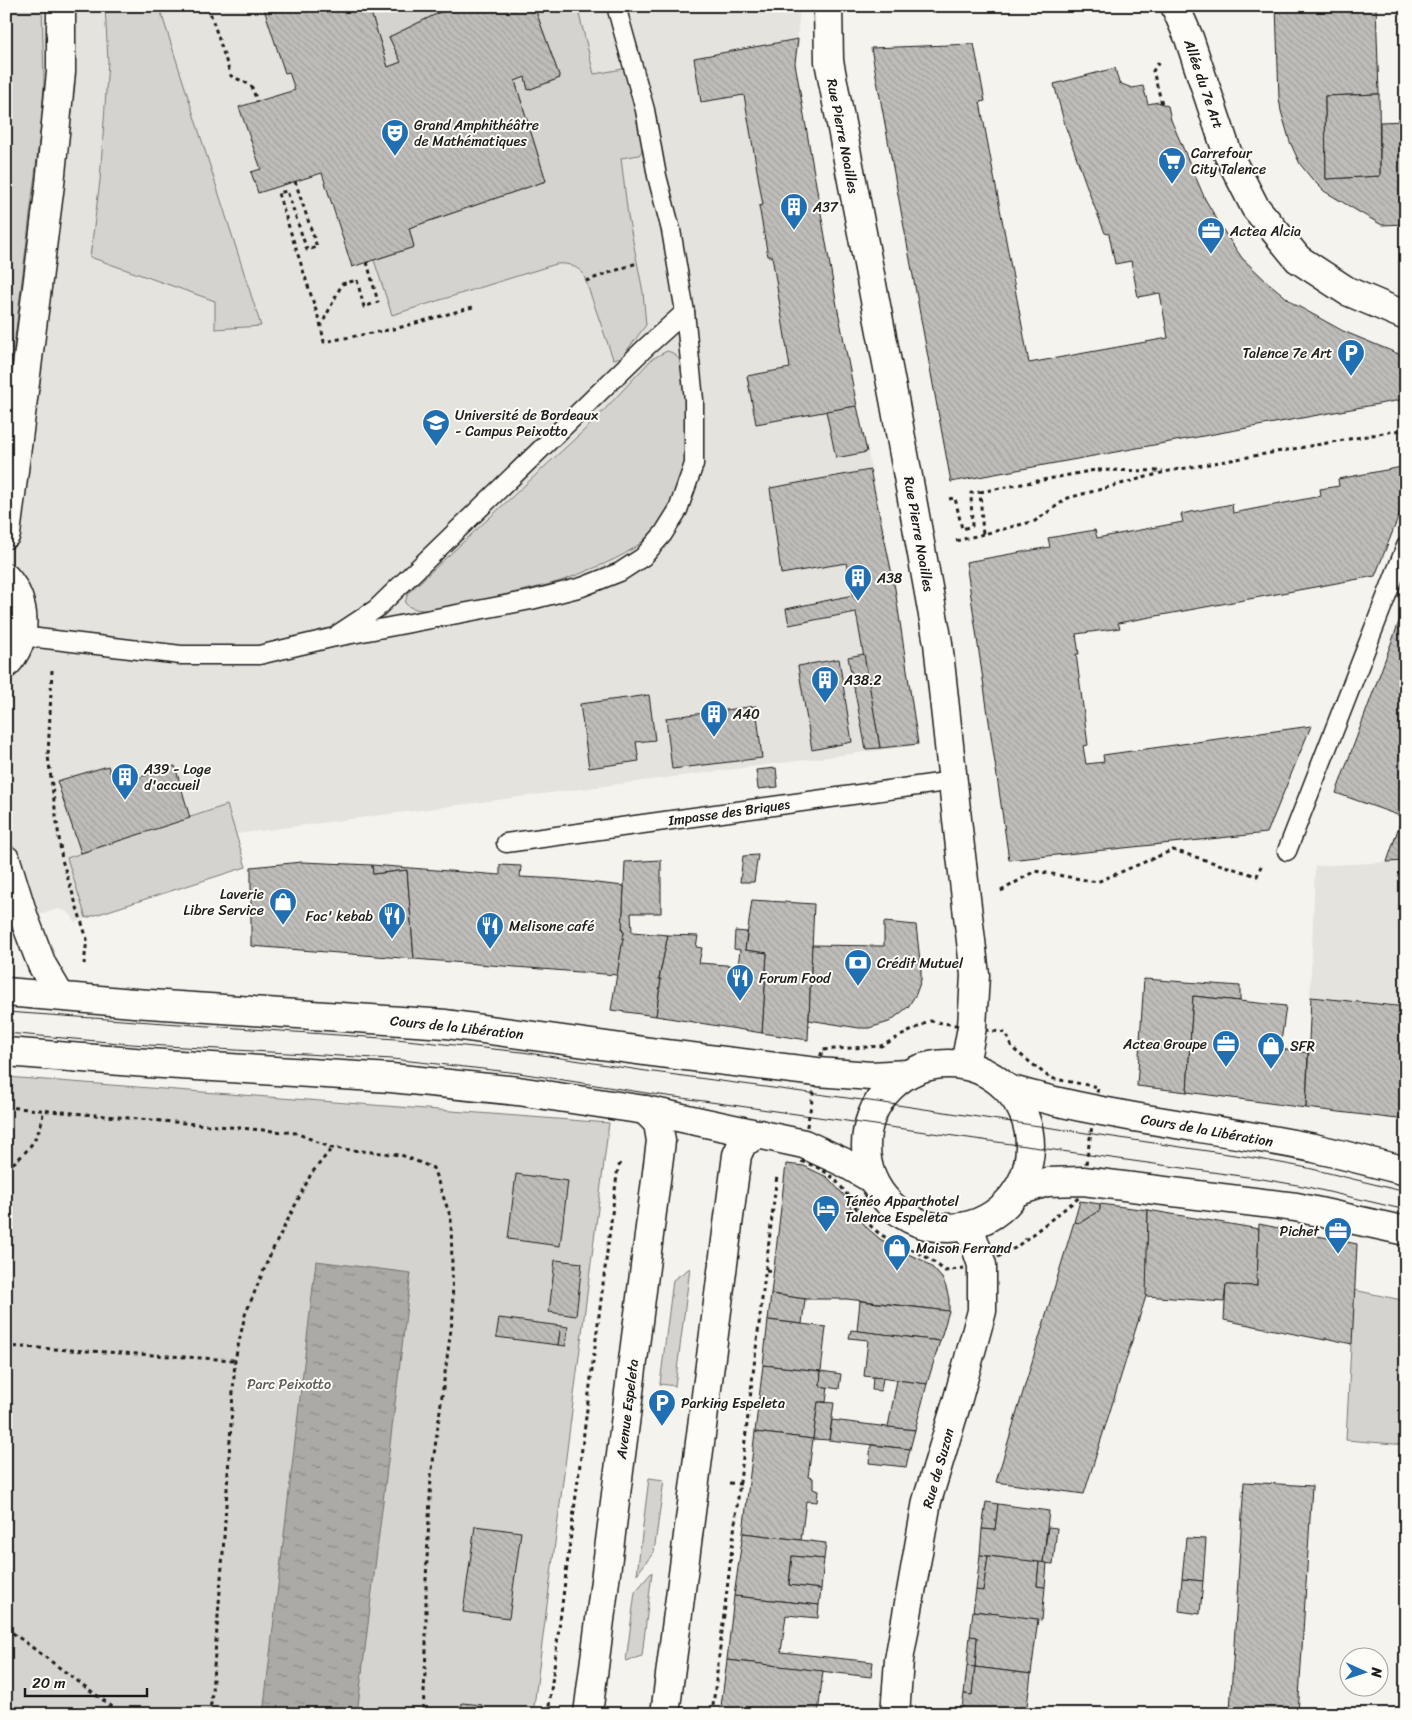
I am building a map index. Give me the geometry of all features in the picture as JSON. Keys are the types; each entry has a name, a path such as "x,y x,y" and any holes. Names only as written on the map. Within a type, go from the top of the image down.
{"street":[{"path":"6,534 50,184 61,72 61,6"},
{"name":"Rue Pierre Noailles","path":"828,6 829,62 894,399 938,642 975,976 972,1027 964,1065"},
{"name":"Allée du 7e Art","path":"1175,6 1189,38 1227,152 1255,207 1298,259 1347,291 1406,316"},
{"path":"6,578 12,584 20,600 23,618 22,636 13,657 6,664"},
{"path":"6,860 24,918 42,965 60,996"},
{"name":"Cours de la Libération","path":"6,992 134,1003 446,1024 817,1072 871,1076 907,1074"},
{"path":"6,1052 391,1078 518,1091 645,1110 804,1144 843,1162 872,1180"},
{"path":"945,1063 964,1065 988,1074 1008,1089 1020,1106 1028,1125 1029,1162 1024,1178 1016,1192 1003,1207 987,1219 969,1226 946,1229 923,1225 902,1215 885,1200 872,1180 865,1152 868,1124 878,1102 890,1086 907,1074 925,1066 945,1063"},
{"name":"Cours de la Libération","path":"1008,1089 1044,1100 1094,1111 1313,1148 1406,1171"},
{"name":"Avenue Espeleta","path":"588,1714 661,1141 658,1123 645,1110"},
{"path":"666,1714 737,1155 743,1142 760,1134"},
{"path":"1016,1192 1047,1182 1083,1181 1296,1206 1406,1232"},
{"name":"Rue de Suzon","path":"895,1714 899,1660 927,1501 982,1311 982,1265 969,1226"}],"lane":[{"path":"22,636 181,655 260,655 331,638 531,600 582,587 620,572 642,557 663,534 678,510 694,464 694,400 685,312 671,230 657,176 645,110 616,6"},
{"path":"331,638 376,609 645,348 685,312"},
{"path":"1287,851 1406,546"},
{"name":"Impasse des Briques","path":"506,843 953,781"}],"path":[{"path":"208,6 231,76 250,85 257,101"},
{"path":"1162,59 1153,71 1162,104"},
{"path":"295,181 317,247 307,250 287,191 278,194 321,326 324,342 398,328 473,307"},
{"path":"321,326 342,284 357,280 364,307 378,302 367,262"},
{"path":"586,281 637,263"},
{"path":"960,540 1035,521 1068,498 1169,471 1406,429"},
{"path":"941,501 956,498 962,529 972,526 971,494 1095,470 1169,471"},
{"path":"980,492 983,535"},
{"path":"53,641 48,756 62,860 87,939 84,967"},
{"path":"998,892 1035,872 1097,882 1173,850 1257,876 1264,858"},
{"path":"930,1021 972,1027 1006,1033 1012,1048 1050,1078 1098,1087 1081,1196 1015,1248 982,1265 945,1271 926,1257 902,1247 876,1230 832,1176 815,1165 800,1161 822,1050 881,1046 930,1021"},
{"path":"6,1107 296,1133 332,1148 402,1155 434,1168 451,1218 453,1314 431,1477 426,1580 426,1650 423,1714"},
{"path":"6,1168 26,1151 37,1136 43,1111"},
{"path":"208,1714 211,1704 223,1553 236,1360 245,1315 271,1253 311,1174 332,1148"},
{"path":"712,1714 778,1169"},
{"path":"766,1270 774,1271"},
{"path":"6,1346 236,1360"},
{"path":"6,1628 122,1714"}],"shaded area":[{"name":"Université de Bordeaux - Campus Peixotto","path":"6,6 800,6 795,63 837,306 896,588 919,745 236,834 246,867 75,922 66,911 58,909 6,924"},
{"path":"1406,861 1406,1120 1306,1108 1315,866"}],"green space":[{"path":"6,6 42,6 44,82 42,117 6,411"},
{"path":"105,6 159,6 261,326 215,329 215,301 90,257 100,181 108,61"},
{"path":"369,6 453,6 389,37 401,62 388,67"},
{"path":"534,6 577,6 594,74 629,68 644,148 639,155 621,158 628,216 643,292 646,325 622,357 613,359 583,273 570,265 556,264 392,315 374,260 414,247 409,228 546,181 515,81 525,77 528,90 560,78"},
{"path":"667,351 677,357 683,367 687,392 687,453 682,478 674,499 656,527 642,542 625,554 606,563 550,584 437,610 412,608 405,603 408,593 592,423 652,359"},
{"path":"227,805 246,867 86,918 67,858"},
{"name":"Parc Peixotto","path":"6,1077 609,1123 533,1714 6,1714"},
{"path":"690,1268 675,1386 660,1384 673,1280"},
{"path":"1354,1290 1406,1301 1406,1445 1346,1440"},
{"path":"649,1478 664,1480 654,1552 637,1574"},
{"path":"652,1572 642,1656 626,1661 635,1592"}],"water":[{"path":"316,1261 411,1273 357,1714 263,1714"}],"building":[{"path":"263,6 369,6 388,67 401,62 389,37 453,6 461,6 461,8 463,6 534,6 560,78 528,90 525,77 515,81 546,181 409,228 414,247 352,267 322,173 258,193 251,172 261,169 239,107 295,90 289,72 285,73"},
{"path":"1276,6 1376,6 1379,94 1325,96 1326,179 1380,176 1380,122 1406,121 1406,224 1382,225 1359,212 1324,191 1300,164 1290,142 1279,98"},
{"name":"A37","path":"798,39 795,63 837,306 857,406 756,424 747,376 790,368 772,256 768,256 759,206 763,205 744,95 701,102 694,58"},
{"path":"974,44 985,101 980,102 1029,363 1168,338 1160,293 1138,297 1131,261 1115,264 1109,234 1105,233 1091,198 1065,125 1054,84 1115,68 1119,83 1132,88 1143,86 1148,104 1158,102 1168,106 1171,120 1205,199 1242,258 1294,304 1343,331 1406,357 1406,399 951,482 871,48"},
{"path":"1379,94 1380,176 1326,179 1325,96"},
{"path":"857,406 867,452 836,458 826,411"},
{"path":"1402,467 1406,498 1375,576 1118,623 1120,628 1076,634 1079,654 1076,654 1088,745 1083,746 1086,764 1104,762 1103,755 1311,726 1267,833 1009,860 966,562 1050,547 1048,538 1095,530 1097,538 1183,522 1181,514 1232,504 1233,513 1321,496 1320,489 1339,486 1338,479"},
{"name":"A38","path":"870,470 895,589 918,744 880,748 856,612 789,625 786,609 853,595 846,563 781,574 770,488"},
{"path":"1406,603 1406,818 1336,793"},
{"path":"864,654 880,748 866,749 848,657"},
{"name":"A38.2","path":"839,659 852,742 812,750 798,666"},
{"path":"649,695 655,740 636,742 639,761 589,768 580,704"},
{"name":"A40","path":"756,706 762,758 672,769 666,718"},
{"name":"A39 - Loge d'accueil","path":"108,766 115,785 175,766 190,818 81,853 57,781"},
{"path":"776,768 778,787 758,789 756,770"},
{"path":"1402,817 1406,818 1406,861 1387,862"},
{"path":"758,855 754,882 740,882 743,856"},
{"path":"661,860 661,913 631,913 632,932 668,935 659,979 661,979 656,1016 611,1010 624,932 622,931 625,862"},
{"path":"302,862 372,865 373,874 407,870 414,959 251,946 251,867"},
{"path":"372,865 500,875 500,865 521,866 520,877 624,886 622,931 624,932 617,975 414,959 407,870 373,874"},
{"path":"752,900 814,904 808,1040 762,1033 767,953 745,950"},
{"path":"884,922 916,925 921,980 916,994 908,1007 889,1022 869,1028 809,1020 812,945 884,946"},
{"path":"735,931 747,932 745,950 767,953 762,1033 656,1016 661,979 659,979 668,935 698,936 696,947 702,948 699,963 738,966 740,950 734,949"},
{"path":"1144,979 1240,986 1240,1001 1193,996 1187,1092 1137,1086"},
{"path":"1193,996 1286,1006 1280,1049 1308,1053 1306,1108 1187,1092"},
{"path":"1311,997 1406,1007 1406,1120 1306,1108"},
{"name":"Ténéo Apparthotel Talence Espeleta","path":"786,1164 804,1166 827,1177 843,1194 867,1228 880,1239 924,1261 933,1268 942,1278 946,1287 949,1311 847,1299 805,1299 771,1294"},
{"path":"516,1174 568,1181 560,1246 508,1239"},
{"path":"1080,1201 1100,1204 1100,1210 1080,1223 1074,1222"},
{"path":"1100,1204 1148,1210 1147,1293 1084,1494 996,1482 1074,1222 1080,1223 1100,1210"},
{"path":"1148,1210 1259,1229 1257,1286 1226,1285 1224,1302 1146,1296"},
{"path":"1259,1224 1357,1244 1352,1344 1224,1320 1226,1285 1257,1286"},
{"path":"555,1260 582,1263 576,1316 549,1312"},
{"path":"771,1294 805,1299 802,1324 768,1320"},
{"path":"860,1301 949,1311 940,1341 857,1331"},
{"path":"499,1318 561,1326 558,1345 496,1337"},
{"path":"768,1320 826,1327 821,1371 763,1365"},
{"path":"561,1326 568,1327 566,1346 558,1345"},
{"path":"851,1330 940,1341 927,1384 864,1376 868,1340 849,1338"},
{"path":"763,1365 821,1371 820,1386 828,1387 826,1402 818,1402 813,1439 755,1432"},
{"path":"821,1371 841,1374 839,1389 820,1386"},
{"path":"873,1377 883,1378 881,1391 872,1390"},
{"path":"897,1380 927,1384 915,1430 888,1427"},
{"path":"818,1402 834,1403 829,1440 813,1439"},
{"path":"832,1420 915,1430 910,1449 829,1440"},
{"path":"755,1432 813,1439 808,1477 813,1478 813,1489 818,1491 817,1502 806,1501 801,1540 743,1533"},
{"path":"871,1445 910,1449 906,1467 869,1463"},
{"path":"1244,1482 1312,1486 1298,1714 1230,1711"},
{"path":"986,1502 998,1504 995,1530 982,1529"},
{"path":"998,1504 1049,1511 1043,1563 980,1555 982,1529 995,1530"},
{"path":"475,1526 521,1532 509,1618 463,1612"},
{"path":"1048,1527 1057,1528 1053,1564 1043,1563"},
{"path":"743,1533 826,1543 824,1559 792,1556 789,1585 821,1589 819,1605 734,1596"},
{"path":"1186,1538 1206,1539 1203,1581 1182,1579"},
{"path":"980,1555 988,1556 983,1591 976,1590"},
{"path":"792,1556 824,1559 821,1589 789,1585"},
{"path":"988,1556 1039,1562 1037,1586 1045,1587 1042,1620 973,1611 976,1590 983,1591"},
{"path":"1039,1562 1047,1563 1045,1587 1037,1586"},
{"path":"1182,1579 1203,1581 1200,1614 1179,1611"},
{"path":"734,1596 819,1605 818,1618 786,1615 781,1652 873,1662 871,1677 727,1660"},
{"path":"973,1611 1038,1619 1031,1674 975,1667 977,1637 970,1636"},
{"path":"970,1636 977,1637 975,1667 967,1666"},
{"path":"727,1660 823,1671 818,1714 720,1714"},
{"path":"967,1666 975,1667 972,1695 964,1694"},
{"path":"975,1667 1031,1674 1026,1714 961,1714 964,1694 972,1695"},
{"path":"462,1703 482,1705 481,1714 461,1714"}],"tram line":[{"path":"6,1012 396,1039 522,1052 1248,1157 1308,1168 1406,1192"},
{"path":"6,1033 131,1044 392,1059 519,1073 646,1093 1262,1179 1303,1186 1406,1210"}],"place":[{"name":"Grand Amphithéâtre de Mathématiques","path":"395,157"},
{"name":"Carrefour City Talence","path":"1172,185"},
{"name":"A37","path":"794,231"},
{"name":"Actea Alcia","path":"1211,255"},
{"name":"Talence 7e Art","path":"1351,377"},
{"name":"Université de Bordeaux - Campus Peixotto","path":"436,447"},
{"name":"A38","path":"858,602"},
{"name":"A38.2","path":"825,704"},
{"name":"A40","path":"714,738"},
{"name":"A39 - Loge d'accueil","path":"125,801"},
{"name":"Laverie Libre Service","path":"283,926"},
{"name":"Fac' kebab","path":"392,940"},
{"name":"Melisone café","path":"490,950"},
{"name":"Crédit Mutuel","path":"858,987"},
{"name":"Forum Food","path":"740,1002"},
{"name":"Actea Groupe","path":"1226,1068"},
{"name":"SFR","path":"1271,1070"},
{"name":"Ténéo Apparthotel Talence Espeleta","path":"826,1233"},
{"name":"Pichet","path":"1338,1255"},
{"name":"Maison Ferrand","path":"897,1272"},
{"name":"Parking Espeleta","path":"662,1427"}]}
